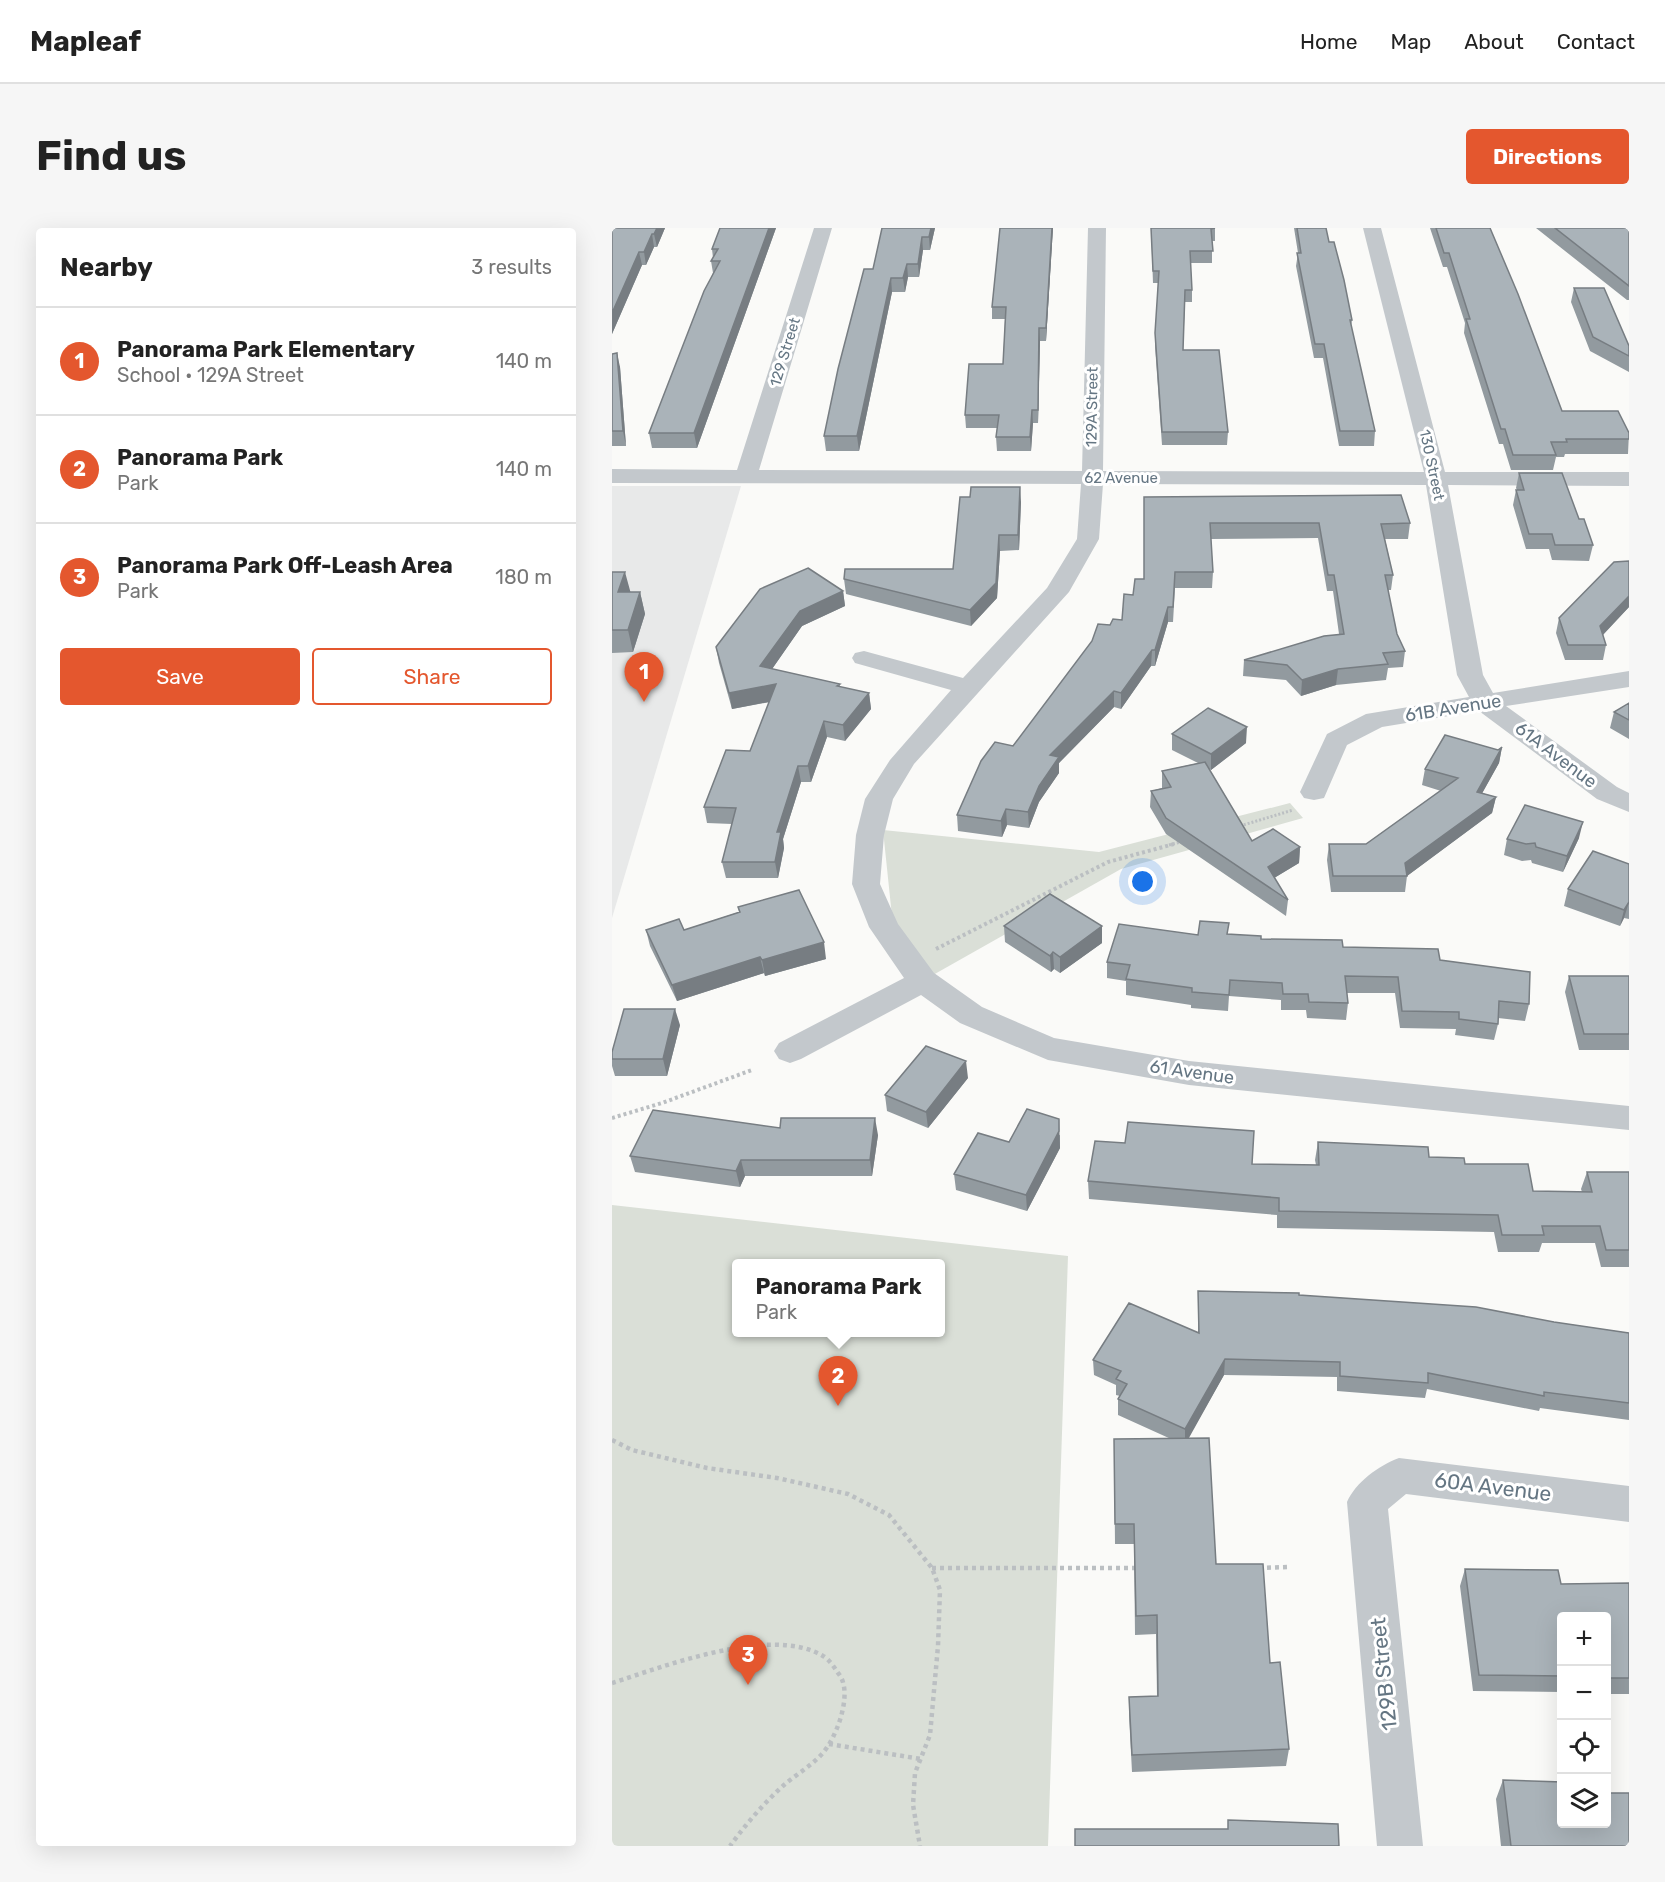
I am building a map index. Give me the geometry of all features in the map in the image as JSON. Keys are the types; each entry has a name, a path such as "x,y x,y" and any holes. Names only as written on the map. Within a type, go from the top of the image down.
{"street":[{"name":"129 Street","path":"746,476 823,228"},
{"name":"129A Street","path":"923,981 884,927 866,885 870,835 879,799 903,760 1057,592 1088,539 1097,228"},
{"name":"130 Street","path":"1372,228 1436,479 1470,675 1485,703"},
{"name":"62 Avenue","path":"612,476 1629,479"},
{"path":"864,658 968,687"},
{"name":"61B Avenue","path":"1314,792 1336,740 1375,720 1629,679"},
{"name":"61A Avenue","path":"1485,703 1607,793 1629,803"},
{"path":"790,1051 923,981"},
{"name":"61 Avenue","path":"923,981 971,1015 1048,1049 1190,1073 1629,1118"},
{"name":"60A Avenue","path":"1367,1502 1400,1476 1629,1504"},
{"name":"129B Street","path":"1367,1502 1400,1846"}],"path":[{"path":"1235,827 1292,811 1314,792"},
{"path":"933,951 1108,862 1189,840"},
{"path":"612,1118 662,1103 752,1070"},
{"path":"612,1440 632,1449 707,1468 777,1478 848,1494 889,1515 932,1568 940,1590 938,1646 930,1735 915,1773 913,1805 920,1846"},
{"path":"1256,1568 1288,1567"},
{"path":"932,1568 1150,1568"},
{"path":"612,1683 747,1645 783,1644 813,1651 836,1664 844,1683 840,1717 829,1744 819,1760 786,1783 753,1815 730,1846"},
{"path":"829,1744 921,1759"}],"shaded area":[{"path":"612,486 741,486 612,918"},
{"path":"1290,803 1303,818 1121,869 933,975 893,926 883,830 1099,852"},
{"path":"612,1205 1068,1256 1048,1846 612,1846"}],"building":[{"path":"612,228 657,228 644,252 639,252 612,313"},
{"path":"720,228 769,228 694,433 649,433 704,291 720,261 711,261 718,249 712,249"},
{"path":"882,228 931,228 929,237 922,237 918,264 907,264 903,278 891,278 857,436 824,436 838,369 864,269 873,269"},
{"path":"1000,228 1052,228 1046,328 1039,328 1038,410 1032,410 1030,437 996,437 999,415 965,415 969,364 1003,364 1006,307 992,307"},
{"path":"1151,228 1215,228 1211,229 1213,251 1190,251 1192,290 1185,290 1183,350 1219,350 1228,432 1162,432 1155,333 1159,271 1153,271"},
{"path":"1297,228 1326,228 1329,242 1334,242 1375,431 1340,431 1324,344 1315,344 1297,253 1301,253"},
{"path":"1436,228 1490,228 1518,294 1562,411 1618,411 1629,433 1629,439 1566,439 1567,442 1551,442 1556,455 1513,455 1505,429 1501,429 1466,319 1470,319 1449,253 1444,253"},
{"path":"1555,228 1629,228 1629,286"},
{"path":"1574,288 1604,288 1629,346 1629,356 1593,337"},
{"path":"617,353 623,431 612,431 612,354"},
{"path":"1519,473 1562,473 1579,519 1584,519 1593,545 1555,545 1552,534 1529,534 1516,490 1524,490"},
{"path":"971,487 1020,487 1018,535 999,535 996,583 970,610 844,579 845,569 953,569 960,497 970,497"},
{"path":"1401,495 1410,523 1381,524 1393,575 1385,575 1397,634 1405,651 1383,653 1388,664 1338,669 1302,680 1287,665 1244,660 1324,636 1344,634 1334,575 1328,575 1319,523 1210,523 1213,572 1175,572 1173,607 1168,607 1155,650 1152,650 1121,693 1114,691 1050,755 1059,757 1039,786 1028,812 1006,809 1001,821 957,815 981,761 995,742 1013,746 1092,641 1098,624 1110,625 1113,619 1122,620 1124,594 1133,595 1135,579 1144,579 1144,497"},
{"path":"1629,561 1629,596 1600,626 1606,645 1568,645 1559,618 1614,562"},
{"path":"808,568 843,591 800,611 760,666 869,693 843,725 824,721 808,766 798,766 777,832 781,832 775,862 722,862 736,808 704,807 726,750 750,751 776,684 729,693 716,647 760,589"},
{"path":"612,572 625,572 618,592 640,592 628,630 612,630"},
{"path":"1629,703 1629,720 1614,712"},
{"path":"1208,708 1247,727 1211,754 1172,734"},
{"path":"1445,735 1498,750 1502,747 1477,792 1496,797 1405,863 1407,876 1333,876 1329,844 1366,844 1458,778 1425,769"},
{"path":"1205,762 1252,841 1273,829 1300,847 1268,867 1288,900 1166,818 1151,791 1171,787 1162,771"},
{"path":"1525,805 1583,822 1567,856 1536,847 1535,843 1526,844 1507,839"},
{"path":"1593,851 1629,864 1629,902 1624,910 1568,889"},
{"path":"799,890 824,942 762,960 760,957 672,985 646,930 679,919 684,930 740,912 738,907"},
{"path":"1050,894 1102,926 1060,957 1053,952 1050,956 1004,926"},
{"path":"1200,921 1229,923 1227,934 1261,936 1261,939 1342,940 1343,947 1438,949 1440,960 1530,972 1529,1004 1499,1001 1498,1024 1459,1019 1459,1012 1402,1011 1398,977 1345,976 1348,1003 1309,1002 1308,994 1283,994 1282,983 1230,980 1229,995 1192,992 1192,988 1126,979 1130,965 1107,962 1119,924 1198,935"},
{"path":"1569,976 1629,976 1629,1034 1584,1034"},
{"path":"624,1009 675,1009 663,1059 612,1059"},
{"path":"926,1046 966,1061 926,1112 885,1095"},
{"path":"1027,1109 1059,1119 1059,1131 1026,1195 954,1174 978,1133 1009,1142"},
{"path":"653,1110 780,1128 781,1118 875,1118 870,1160 741,1160 736,1171 630,1156"},
{"path":"1128,1122 1254,1131 1252,1164 1319,1165 1318,1142 1428,1147 1429,1157 1464,1158 1465,1164 1528,1164 1533,1191 1592,1192 1587,1172 1629,1172 1629,1250 1606,1250 1600,1226 1542,1226 1544,1235 1502,1235 1498,1215 1279,1211 1279,1198 1088,1181 1095,1141 1125,1143"},
{"path":"1198,1291 1299,1293 1299,1295 1476,1307 1629,1333 1629,1403 1544,1392 1544,1396 1428,1373 1428,1383 1340,1376 1340,1362 1225,1359 1185,1429 1118,1399 1127,1384 1116,1379 1121,1371 1093,1360 1129,1303 1199,1333"},
{"path":"1209,1438 1216,1564 1263,1564 1270,1663 1280,1662 1289,1749 1132,1755 1129,1697 1158,1696 1157,1615 1136,1616 1134,1524 1115,1524 1114,1439"},
{"path":"1465,1569 1558,1570 1561,1584 1629,1583 1629,1678 1611,1678 1611,1612 1557,1612 1557,1676 1479,1675"},
{"path":"1503,1780 1557,1782 1557,1828 1611,1828 1611,1793 1629,1793 1629,1846 1511,1846"},
{"path":"1228,1820 1338,1824 1339,1846 1075,1846 1075,1829 1228,1829"}],"place":[{"name":"Panorama Park Elementary","path":"644,702"},
{"name":"Panorama Park","path":"838,1406"},
{"name":"Panorama Park Off-Leash Area","path":"748,1685"}]}
